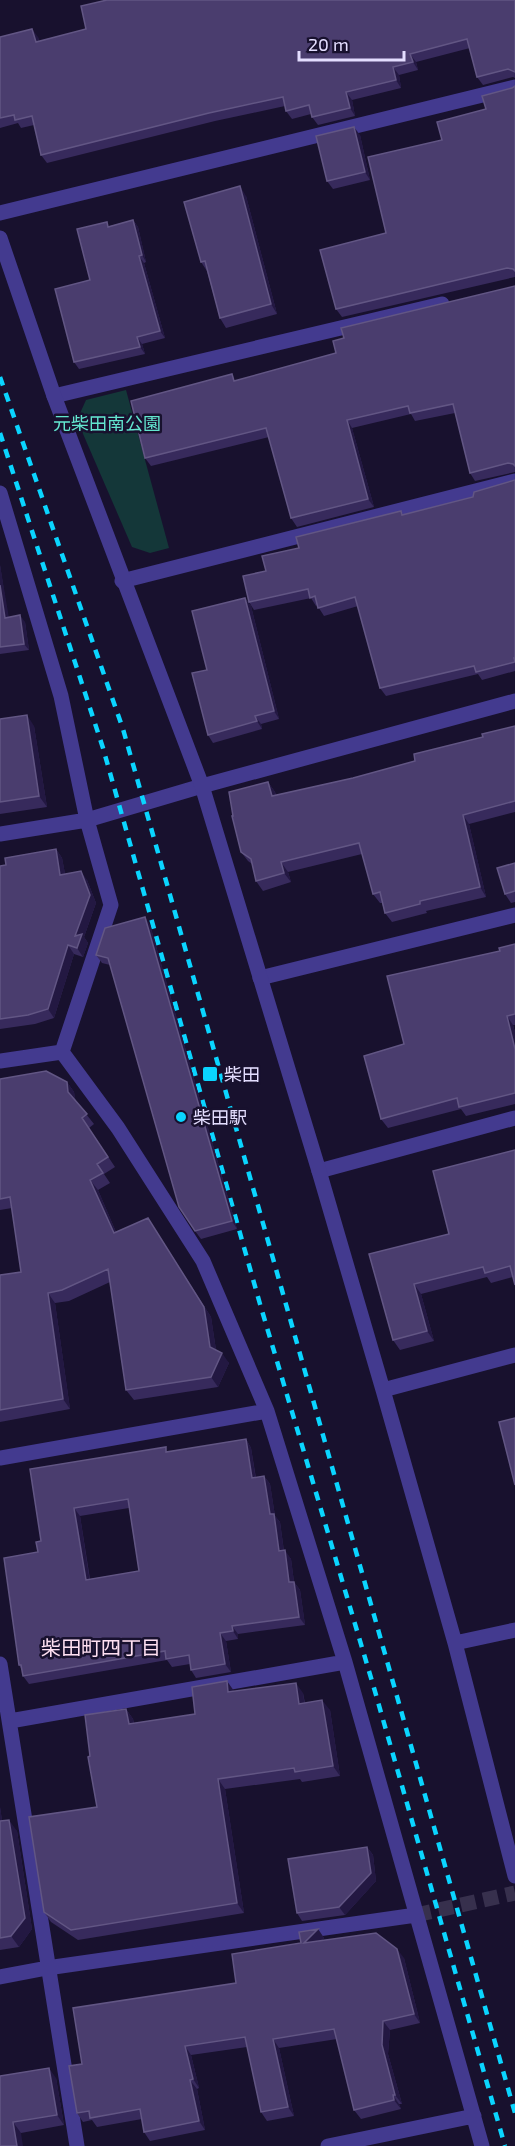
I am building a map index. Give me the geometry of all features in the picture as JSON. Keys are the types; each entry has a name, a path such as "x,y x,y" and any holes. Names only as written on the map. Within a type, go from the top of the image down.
{"street":[{"path":"0,213 515,87"},
{"path":"0,238 54,396 122,581 202,786 320,1171 383,1390 455,1643 515,1876"},
{"path":"54,396 457,300"},
{"path":"122,581 515,481"},
{"path":"0,493 61,696 87,820 111,904 62,1052"},
{"path":"0,834 87,820 202,786 515,701"},
{"path":"260,978 515,915"},
{"path":"0,1061 62,1052"},
{"path":"62,1052 118,1128 203,1261 267,1411 345,1662 482,2146"},
{"path":"320,1171 515,1118"},
{"path":"383,1390 515,1355"},
{"path":"0,1458 267,1411"},
{"path":"455,1643 515,1630"},
{"path":"10,1722 345,1662"},
{"path":"0,1664 77,2146"},
{"path":"0,1977 47,1968 416,1914"},
{"path":"328,2146 474,2116"}],"green space":[{"name":"元柴田南公園","path":"126,390 169,548 150,553 132,547 77,420 86,400"}],"building":[{"path":"107,0 515,0 515,72 508,69 477,77 467,39 410,54 413,62 393,67 396,80 346,92 350,108 312,117 309,105 286,111 283,97 41,155 32,116 15,120 14,115 0,118 0,37 32,29 36,42 86,29 81,6"},
{"path":"515,86 515,271 507,268 336,309 320,250 386,233 368,157 442,140 437,122 486,109 482,96"},
{"path":"354,127 365,172 327,181 316,136"},
{"path":"240,186 271,304 220,318 205,261 201,262 184,202"},
{"path":"133,220 142,255 139,256 160,331 137,337 140,347 74,362 55,289 90,280 77,229 107,222 108,227"},
{"path":"515,286 515,466 508,463 470,473 453,404 410,413 408,406 347,420 368,499 291,518 266,428 145,458 131,401 232,374 234,381 336,353 333,341 344,338 341,328"},
{"path":"515,480 515,662 476,672 474,666 380,688 355,597 318,608 315,596 310,598 308,589 249,602 243,576 266,571 262,556 299,548 296,537 401,511 402,515 473,497 474,492"},
{"path":"0,585 5,618 20,615 24,644 0,647"},
{"path":"245,598 274,711 255,716 257,721 208,735 192,673 207,670 192,611"},
{"path":"27,715 39,796 0,802 0,719"},
{"path":"515,726 515,801 463,815 480,887 420,901 420,904 385,913 380,892 373,894 359,843 281,862 284,873 256,881 251,859 241,852 229,792 268,782 272,796 353,778 415,761 414,754 483,737 482,734"},
{"path":"56,849 60,875 81,871 90,895 75,936 82,934 77,948 68,945 48,1009 0,1019 0,866 6,865 5,858"},
{"path":"515,863 515,891 505,894 497,868"},
{"name":"柴田駅","path":"145,917 232,1221 195,1231 179,1207 108,958 96,955 105,928"},
{"path":"515,944 515,1014 507,1016 515,1049 515,1093 459,1107 457,1098 381,1119 364,1056 404,1044 387,976 500,951 499,948"},
{"path":"46,1071 67,1082 68,1092 87,1114 82,1118 108,1157 97,1164 103,1173 90,1180 114,1233 148,1218 204,1307 210,1347 222,1353 211,1377 126,1390 108,1269 62,1290 48,1293 63,1399 0,1410 0,1275 21,1272 10,1197 0,1199 0,1079"},
{"path":"515,1150 515,1285 510,1266 485,1273 483,1267 414,1284 427,1331 393,1340 369,1254 449,1234 433,1171"},
{"path":"515,1418 515,1485 499,1422"},
{"path":"246,1439 252,1478 264,1476 270,1514 274,1514 279,1551 285,1550 289,1582 294,1582 299,1617 232,1626 233,1631 220,1633 225,1664 191,1670 189,1655 166,1659 165,1651 23,1676 21,1665 19,1665 4,1558 38,1552 36,1542 41,1541 30,1469 166,1447 166,1452","holes":["128,1499 139,1571 86,1580 74,1508"]},
{"path":"227,1681 228,1692 296,1683 299,1704 322,1700 333,1766 295,1772 294,1768 218,1779 237,1903 71,1930 44,1912 29,1817 97,1807 88,1757 90,1756 85,1715 126,1709 129,1724 195,1714 192,1687"},
{"path":"9,1820 25,1918 11,1936 0,1938 0,1821"},
{"path":"367,1847 371,1873 339,1907 297,1913 288,1859"},
{"path":"318,1929 304,1943 376,1933 397,1949 414,2014 383,2021 382,2045 395,2095 393,2095 394,2100 354,2110 334,2029 273,2039 288,2107 261,2112 245,2037 185,2046 193,2079 190,2080 199,2121 144,2132 140,2109 90,2118 89,2111 77,2113 69,2066 82,2064 73,2008 236,1983 232,1954 301,1943 299,1932"},
{"path":"49,2068 57,2115 13,2122 17,2146 0,2146 0,2076"}],"tunnel":[{"path":"416,1915 515,1893"}],"railway":[{"path":"0,377 123,729 515,2113"},
{"path":"0,433 103,748 260,1304 374,1688 505,2146"}],"place":[{"name":"柴田","path":"210,1074"},
{"name":"柴田駅","path":"181,1117"}],"district":[{"name":"柴田町四丁目","path":"101,1647"}]}
